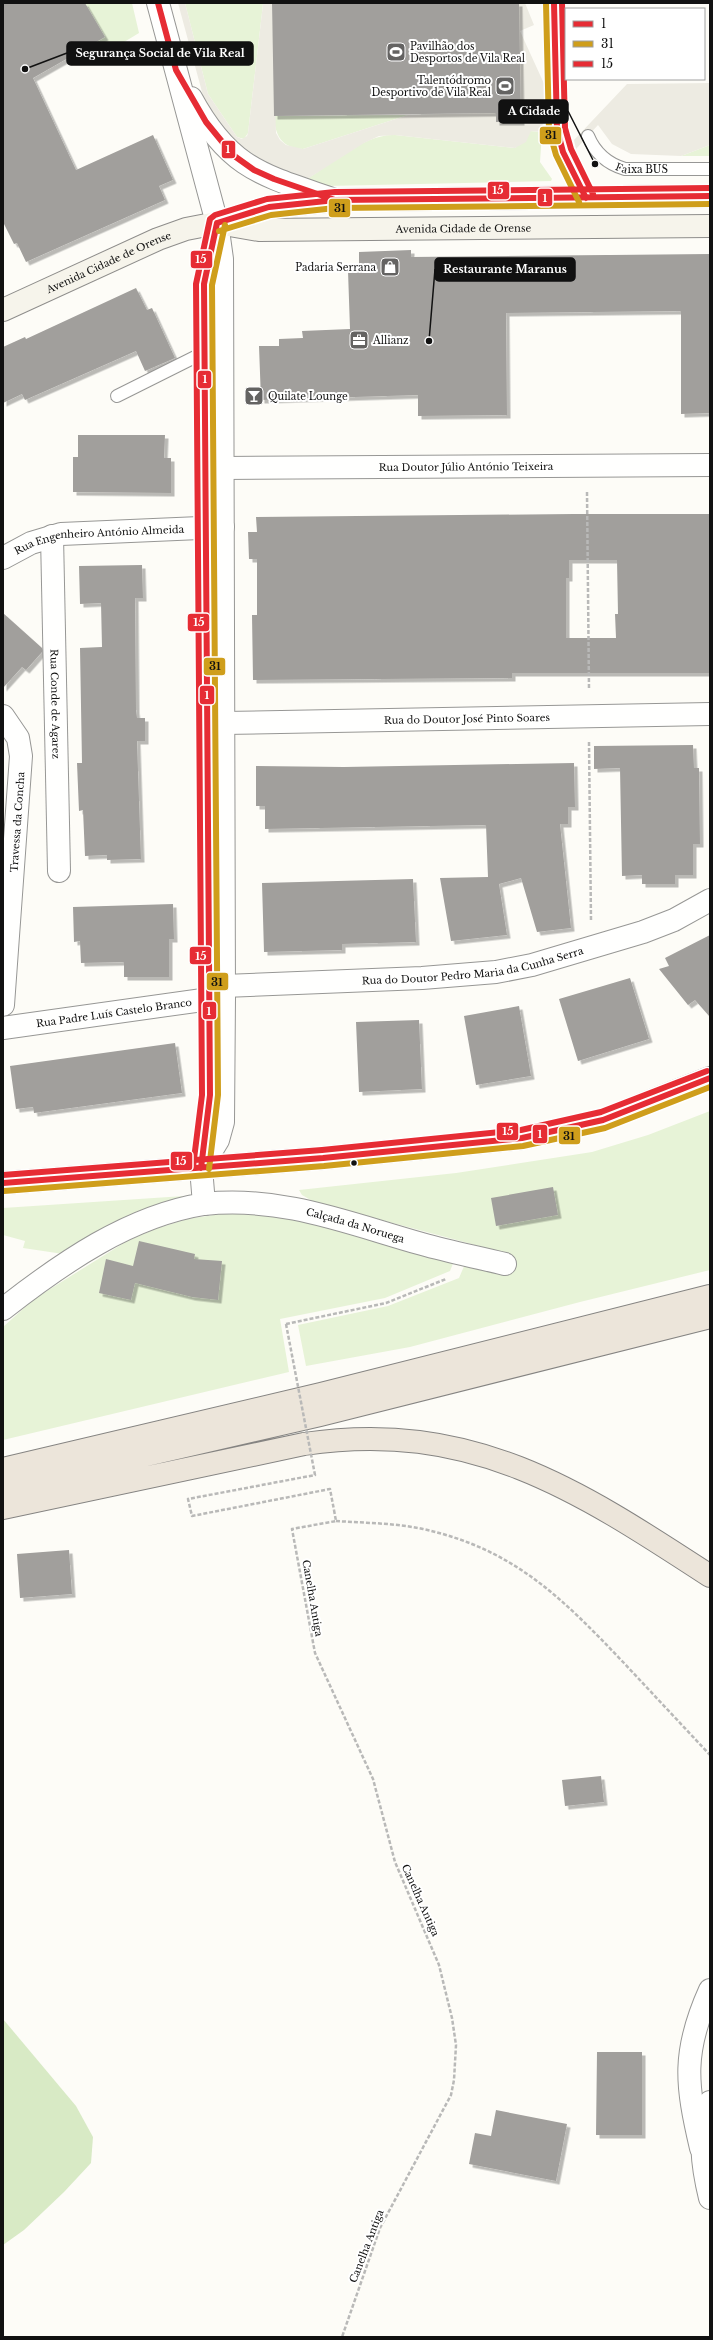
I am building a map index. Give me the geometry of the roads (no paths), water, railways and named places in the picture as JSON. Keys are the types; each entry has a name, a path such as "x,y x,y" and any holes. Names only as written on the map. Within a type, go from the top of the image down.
{"highway":[{"path":"3,1469 321,1394 710,1296"},
{"path":"3,1488 320,1415 710,1317"},
{"path":"3,1508 304,1444 336,1439 402,1440 440,1444 515,1465 549,1479 596,1504 710,1576"}],"main road":[{"name":"Avenida Cidade de Orense","path":"3,310 158,240 186,229 217,223 269,207 335,200 710,196"},
{"name":"Avenida Cidade de Orense","path":"217,223 259,230 710,226"},
{"path":"3,1183 201,1168 489,1142 552,1132 603,1120 710,1078"}],"street":[{"path":"158,3 217,223 222,259 214,348 222,468 214,527 223,723 219,994 223,1122 218,1140 201,1168 204,1204"},
{"path":"176,70 206,122 237,159 274,179 335,200"},
{"name":"Rua Doutor Júlio António Teixeira","path":"222,468 710,465"},
{"name":"Rua Engenheiro António Almeida","path":"3,558 31,543 52,536 81,532 214,527"},
{"name":"Rua Conde de Agarez","path":"52,536 59,871"},
{"name":"Rua do Doutor José Pinto Soares","path":"223,723 710,714"},
{"name":"Travessa da Concha","path":"3,716 15,733 21,750 3,1005"},
{"name":"Rua do Doutor Pedro Maria da Cunha Serra","path":"219,994 496,972 532,965 643,932 674,920 710,900"},
{"name":"Rua Padre Luís Castelo Branco","path":"3,1028 219,994"},
{"name":"Calçada da Noruega","path":"6,1303 61,1267 123,1230 164,1213 204,1204 241,1201 281,1205 505,1264"},
{"path":"710,1990 698,2018 688,2059 690,2103 702,2150 705,2179 710,2198"},
{"path":"702,2150 704,2124 710,2102"}],"lane":[{"path":"554,3 556,129 563,152 586,198"},
{"name":"Faixa BUS","path":"588,136 603,158 614,166 625,169 710,169"},
{"path":"117,396 214,348 214,527 219,994"}],"place":[{"name":"Pavilhão dos Desportos de Vila Real","path":"396,52"},
{"name":"Segurança Social de Vila Real","path":"25,69"},
{"name":"Talentódromo Desportivo de Vila Real","path":"505,86"},
{"name":"A Cidade","path":"595,164"},
{"name":"Padaria Serrana","path":"390,267"},
{"name":"Allianz","path":"359,340"},
{"name":"Restaurante Maranus","path":"429,341"},
{"name":"Quilate Lounge","path":"254,396"}]}
